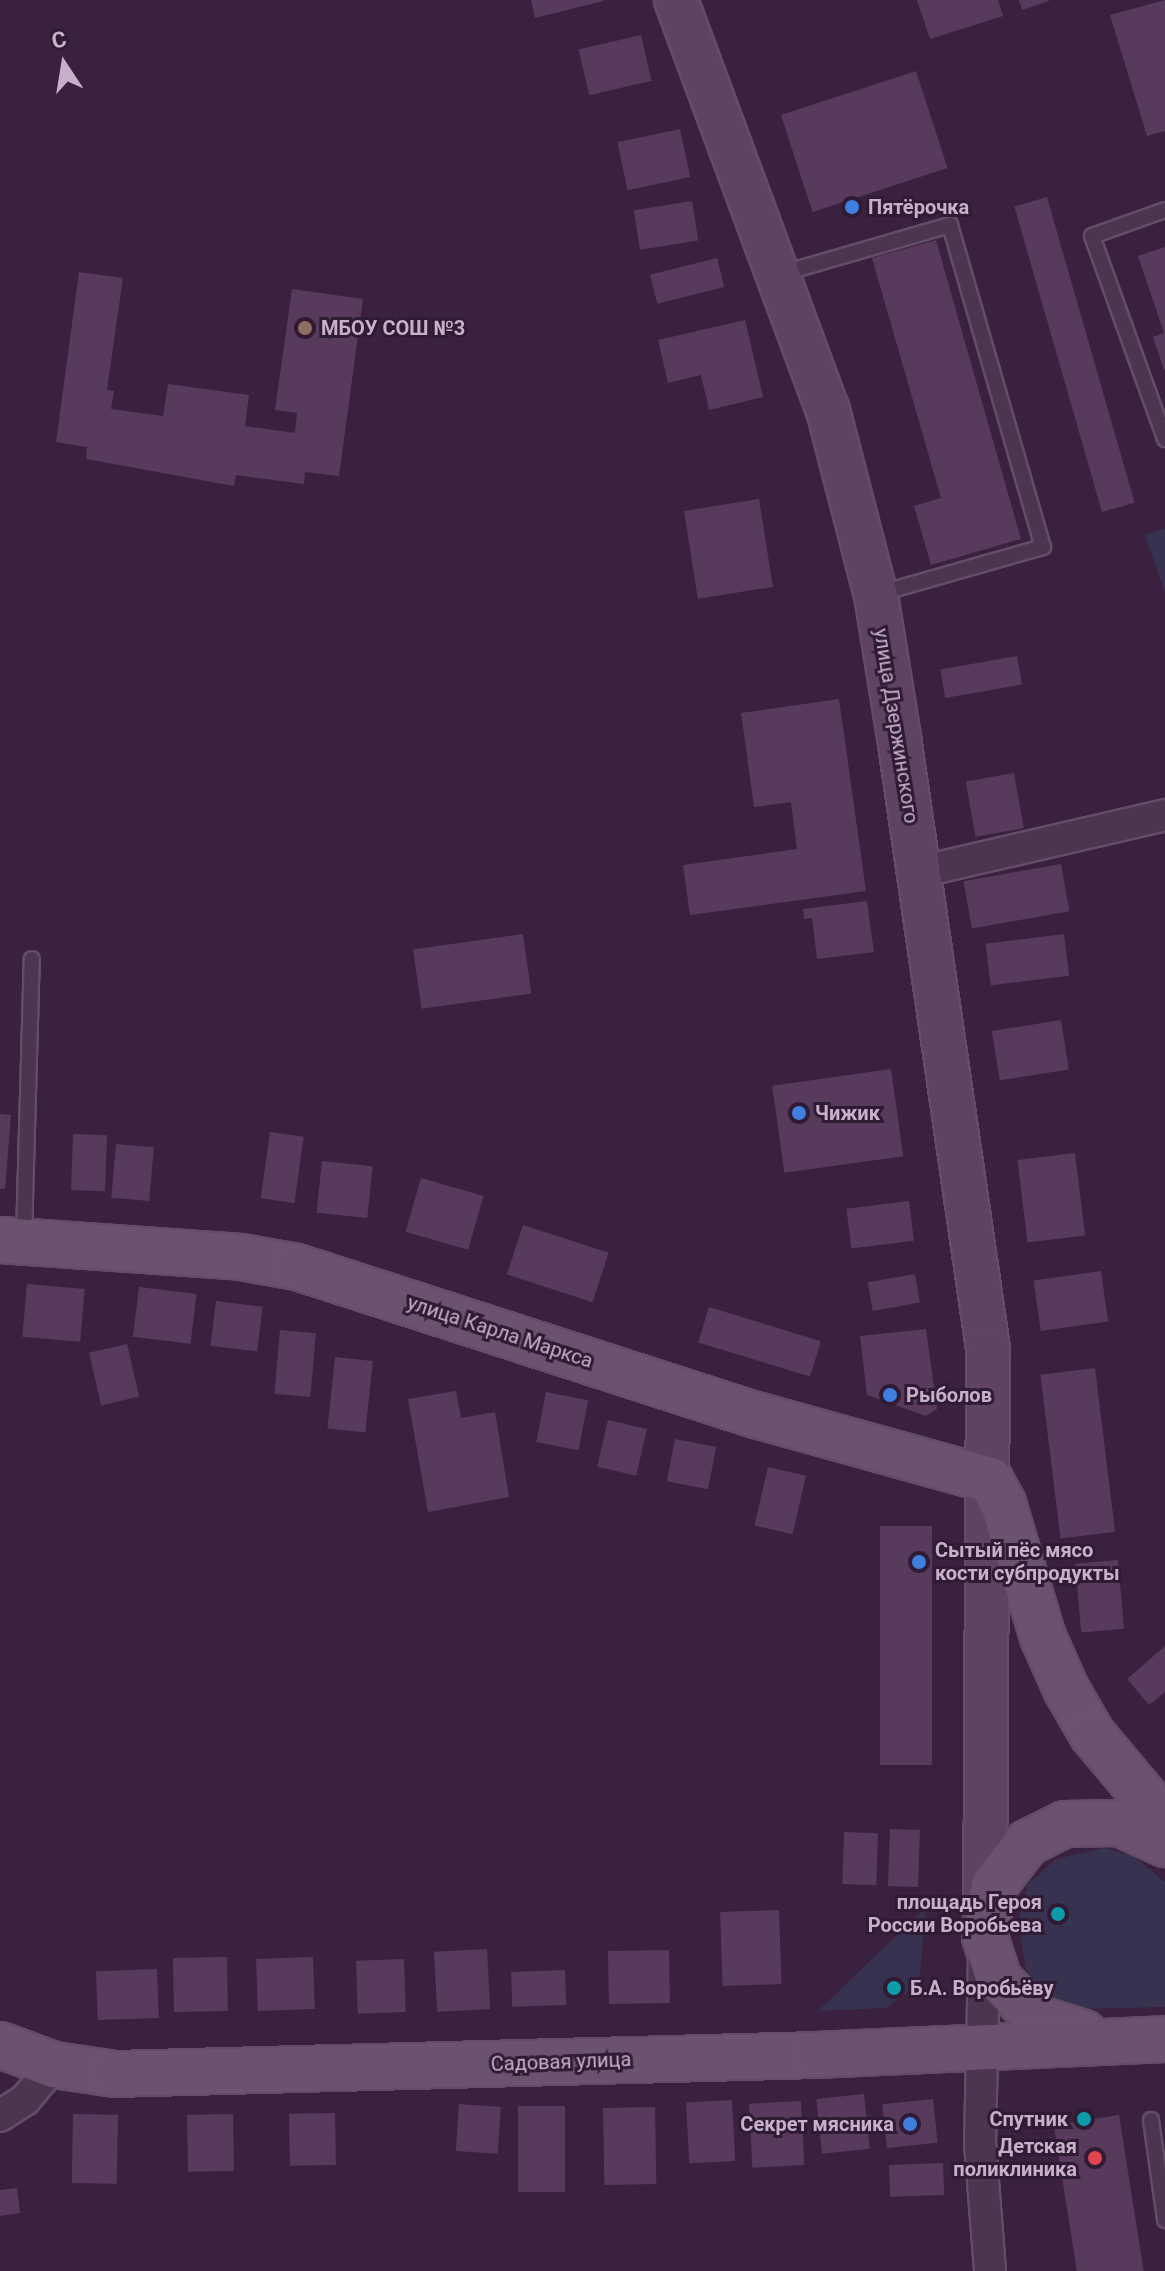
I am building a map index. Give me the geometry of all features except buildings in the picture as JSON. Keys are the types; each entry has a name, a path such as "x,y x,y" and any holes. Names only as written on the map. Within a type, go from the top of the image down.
{"main road":[{"name":"улица Дзержинского","path":"676,0 828,410 876,595 988,1349 990,1480 985,1920"},
{"name":"улица Карла Маркса","path":"12,1241 241,1257 297,1267 756,1415 990,1480"},
{"path":"990,1480 1003,1503 1043,1637 1066,1689 1092,1734 1165,1821"},
{"path":"1152,2037 1062,2029 1022,2008 995,1972 985,1920 999,1877 1019,1851 1065,1824 1119,1823 1165,1844"},
{"name":"Садовая улица","path":"0,2045 54,2065 146,2073 980,2047 1152,2037"}],"street":[{"path":"919,872 1165,815"},
{"path":"985,1920 980,2143 990,2271"},
{"path":"0,2116 25,2100 54,2065"}],"lane":[{"path":"1165,210 1092,236 1165,439"},
{"path":"780,274 950,225 1043,547 876,595"},
{"path":"12,1241 32,959"},
{"path":"1151,2120 1165,2220"}],"shaded area":[{"path":"1165,528 1165,593 1145,535"},
{"path":"1105,1848 1133,1856 1165,1882 1165,2007 1078,2009 1051,2000 1026,1969 1018,1924 1027,1885 1056,1859"},
{"path":"926,1907 919,1983 886,2008 818,2011"}],"place":[{"name":"Пятёрочка","path":"852,207"},
{"name":"МБОУ СОШ №3","path":"305,328"},
{"name":"Чижик","path":"799,1113"},
{"name":"Рыболов","path":"890,1395"},
{"name":"Сытый пёс мясо кости субпродукты","path":"919,1562"},
{"name":"площадь Героя России Воробьева","path":"1058,1914"},
{"name":"Б.А. Воробьёву","path":"894,1988"},
{"name":"Спутник","path":"1084,2119"},
{"name":"Секрет мясника","path":"910,2124"},
{"name":"Детская поликлиника","path":"1095,2158"}]}
